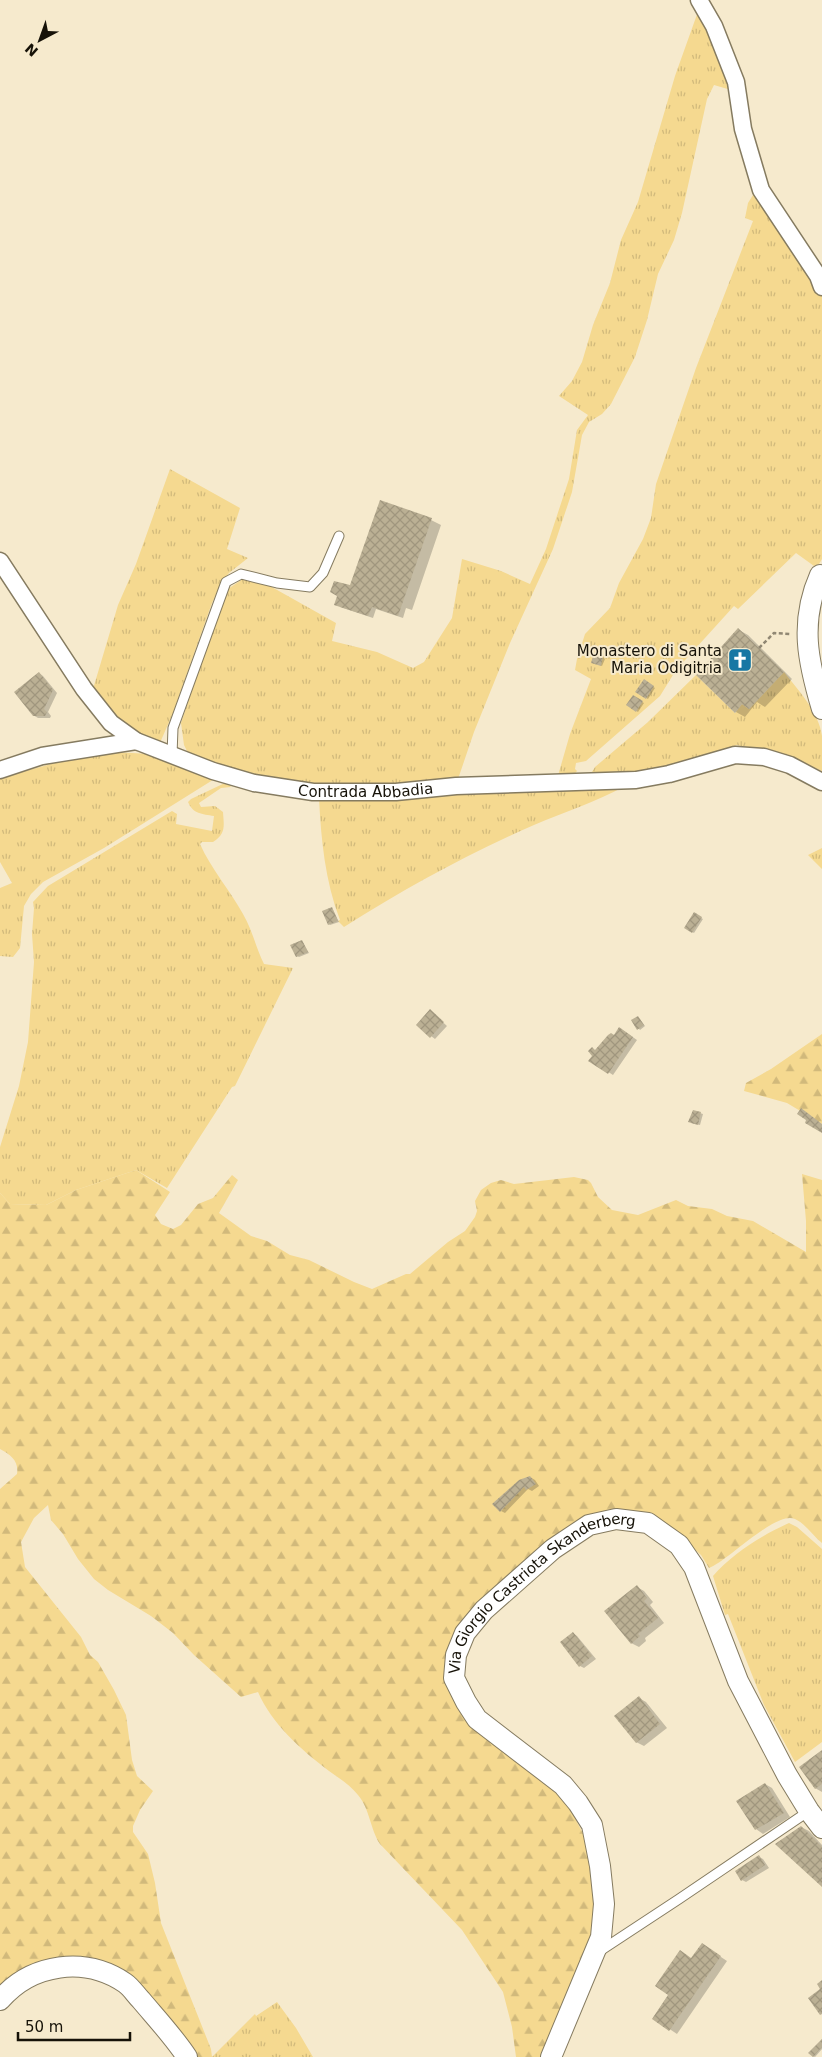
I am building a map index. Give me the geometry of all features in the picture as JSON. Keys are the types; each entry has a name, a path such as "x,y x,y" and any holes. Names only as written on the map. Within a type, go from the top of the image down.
{"street":[{"path":"699,0 714,26 736,82 744,129 761,190 818,276 822,286"},
{"name":"Contrada Abbadia","path":"0,561 84,689 112,723 136,741 254,783 313,792 396,792 456,786 636,780 669,774 735,755 764,756 790,765 822,782"},
{"path":"821,573 810,608 807,637 810,666 822,709"},
{"path":"0,770 42,756 136,741"},
{"name":"Via Giorgio Castriota Skanderberg","path":"551,2057 601,1937 604,1904 600,1866 592,1826 578,1803 563,1785 478,1718 466,1702 454,1678 456,1654 465,1633 484,1610 553,1549 589,1525 616,1519 648,1522 679,1544 694,1567 738,1681 809,1811 822,1828"},
{"path":"0,2000 8,1990 25,1979 47,1969 72,1965 101,1971 126,1984 173,2036 187,2057"}],"lane":[{"path":"172,755 173,728 226,582 241,574 277,583 310,587 323,573 339,536"},
{"path":"595,1954 680,1900 809,1811"}],"path":[{"path":"759,648 774,633 798,634 807,637"}],"green space":[{"path":"700,6 715,29 748,152 822,294 822,559 819,564 814,566 796,553 738,609 734,606 676,670 660,696 586,761 576,763 575,769 577,771 573,776 557,779 570,734 591,679 575,670 585,634 610,608 619,583 643,539 651,518 656,484 696,368 753,221 745,218 748,203 753,195 757,196 731,90 714,85 707,99 682,213 674,240 658,274 647,320 635,357 611,404 602,414 589,422 582,435 572,492 553,549 510,643 474,732 456,785 403,789 276,783 189,755 184,745 181,723 228,589 247,576 270,586 336,623 332,641 377,652 413,668 424,662 452,618 462,559 501,571 530,584 546,549 569,479 577,430 588,415 559,396 572,381 582,362 593,325 610,283 621,240 638,202 675,76"},
{"path":"170,469 240,508 227,549 248,558 229,573 221,583 212,603 173,713 159,745 140,735 113,715 93,689 118,605 136,564"},
{"path":"784,672 817,718 822,736 822,771 781,754 736,745 731,750 645,772 594,775 592,772 595,767 648,722 696,675 735,713 742,704 749,709"},
{"path":"115,752 149,754 216,778 104,848 43,882 31,894 24,906 20,948 13,957 0,956 0,888 12,883 0,862 0,778 73,758"},
{"path":"227,782 231,787 221,788 199,803 201,807 215,806 223,812 224,821 222,833 217,839 213,842 202,842 200,844 246,920 264,964 293,968 235,1086 232,1087 167,1188 136,1170 76,1190 46,1205 10,1204 0,1193 0,1147 19,1086 28,1042 34,962 32,934 33,902 48,886 172,811 177,814 176,824 212,831 214,816 195,811 188,802"},
{"path":"625,786 534,825 460,860 413,885 344,927 338,921 340,920 325,860 319,798 409,798 524,790"},
{"path":"822,848 822,869 808,855"},
{"path":"822,1034 822,1124 787,1103 744,1091 746,1083 771,1069"},
{"path":"136,1170 170,1192 155,1215 161,1224 173,1229 181,1225 198,1204 213,1198 232,1175 238,1180 219,1213 251,1236 267,1241 290,1255 309,1260 372,1289 410,1274 448,1242 465,1231 475,1217 477,1211 475,1201 481,1190 491,1183 501,1180 514,1184 574,1177 588,1180 598,1197 612,1210 638,1215 676,1200 688,1206 712,1209 727,1216 753,1221 806,1252 806,1221 802,1174 822,1180 822,1543 799,1521 787,1518 764,1529 709,1568 701,1555 679,1535 603,1525 499,1592 448,1681 530,1769 558,1794 570,1809 587,1841 596,1876 591,1945 546,2057 516,2057 512,2027 503,1992 462,1930 380,1844 365,1806 355,1791 308,1754 288,1735 271,1715 258,1692 241,1697 194,1655 173,1633 151,1616 108,1590 94,1579 51,1520 48,1505 34,1518 21,1542 25,1567 81,1637 90,1655 98,1662 126,1715 132,1760 137,1776 153,1791 140,1810 133,1826 133,1832 148,1854 155,1883 161,1923 211,2049 212,2057 192,2057 165,2018 86,1966 0,1995 0,1489 17,1474 17,1465 8,1454 0,1449 0,1193 10,1204 46,1205 76,1190"},
{"path":"789,1523 797,1527 822,1549 822,1742 795,1762 764,1705 728,1614 725,1615 713,1576 729,1560 748,1546 768,1533"},
{"path":"277,2002 296,2028 313,2057 212,2057 255,2014 256,2016"}],"building":[{"path":"380,500 432,518 398,616 372,607 368,616 334,605 337,596 330,592 334,581 350,585"},
{"name":"Monastero di Santa Maria Odigitria","path":"738,628 784,672 749,709 742,704 735,713 696,675"},
{"path":"594,653 603,656 601,666 591,663"},
{"path":"39,672 53,690 44,709 47,712 45,716 33,716 14,692"},
{"path":"644,679 654,686 646,699 635,692"},
{"path":"633,695 643,701 636,712 626,705"},
{"path":"332,907 338,921 328,925 322,911"},
{"path":"694,912 702,917 692,933 684,928"},
{"path":"302,940 308,952 296,957 290,945"},
{"path":"430,1009 444,1022 430,1038 416,1025"},
{"path":"638,1016 644,1025 637,1030 631,1020"},
{"path":"619,1027 633,1037 608,1074 588,1061 592,1056 588,1051 592,1047 595,1050 608,1035 611,1033 614,1035"},
{"path":"801,1108 822,1124 822,1133 805,1123 806,1120 797,1114"},
{"path":"693,1110 701,1112 698,1125 688,1122"},
{"path":"530,1476 536,1484 526,1490 524,1487 500,1512 492,1504 519,1480"},
{"path":"637,1585 647,1598 644,1601 658,1618 638,1634 640,1636 631,1644 604,1611"},
{"path":"573,1632 592,1656 579,1667 560,1642"},
{"path":"639,1696 660,1724 636,1743 614,1716"},
{"path":"822,1750 822,1784 815,1789 799,1767"},
{"path":"765,1783 784,1813 755,1830 736,1801"},
{"path":"801,1826 822,1847 822,1887 775,1844"},
{"path":"759,1855 765,1865 741,1881 735,1871"},
{"path":"702,1943 721,1956 669,2031 652,2019 668,1995 655,1986 680,1950 691,1958"},
{"path":"822,1980 822,2014 820,2015 808,1998 820,1989 817,1984"},
{"path":"822,2039 822,2047 813,2057 808,2053"}],"place":[{"name":"Monastero di Santa Maria Odigitria","path":"740,660"}]}
